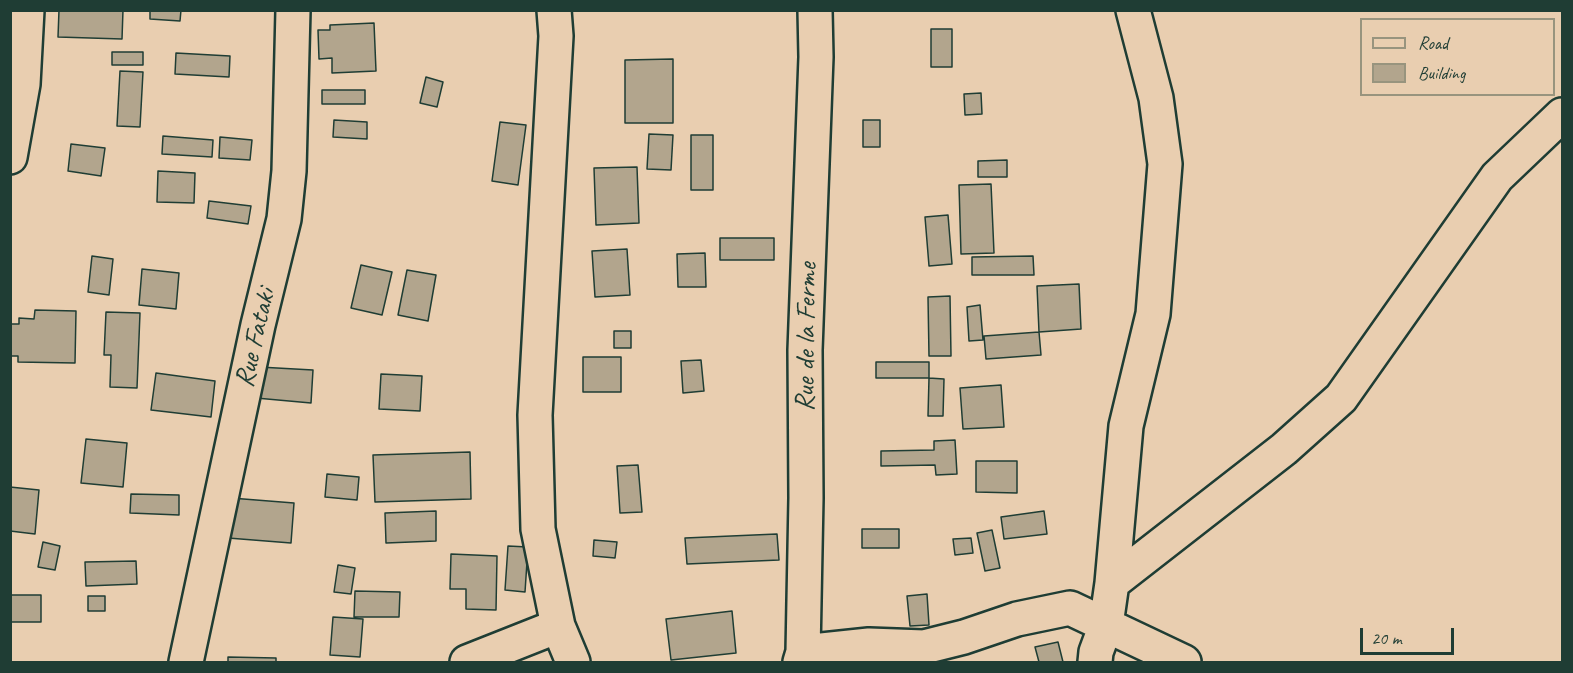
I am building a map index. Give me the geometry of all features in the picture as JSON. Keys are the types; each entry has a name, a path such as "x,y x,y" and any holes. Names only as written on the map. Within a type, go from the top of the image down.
{"street":[{"path":"10,158 23,84 27,10"},
{"name":"Rue Fataki","path":"186,663 258,325 284,219 289,171 293,10"},
{"path":"554,10 556,36 535,415 538,529 558,626 573,663"},
{"name":"Rue de la Ferme","path":"801,657 806,498 805,350 816,57 815,10"},
{"path":"1095,663 1096,652 1106,626 1112,583 1126,426 1153,314 1165,164 1156,98 1133,10"},
{"path":"1112,583 1284,448 1341,398 1497,177 1563,115"},
{"path":"801,657 869,645 924,647 964,637 1017,619 1070,608 1184,663"},
{"path":"467,663 558,626"}],"building":[{"path":"59,10 123,10 122,39 58,37"},
{"path":"150,10 181,10 180,21 150,19"},
{"path":"374,23 376,71 332,73 332,58 319,59 318,30 330,30 330,25"},
{"path":"931,29 952,29 952,67 931,67"},
{"path":"112,52 143,52 143,65 112,65"},
{"path":"176,53 230,56 229,77 175,74"},
{"path":"673,59 673,123 625,123 625,60"},
{"path":"120,71 143,72 140,127 117,126"},
{"path":"426,77 443,82 437,107 420,103"},
{"path":"322,90 365,90 365,104 322,104"},
{"path":"981,93 982,114 965,115 964,94"},
{"path":"334,120 367,122 367,139 333,137"},
{"path":"863,120 880,120 880,147 863,147"},
{"path":"500,122 526,125 518,185 492,181"},
{"path":"649,134 673,135 671,170 647,169"},
{"path":"691,135 713,135 713,190 691,190"},
{"path":"163,136 213,140 212,157 162,154"},
{"path":"220,137 252,140 250,160 219,158"},
{"path":"71,144 105,148 101,176 68,171"},
{"path":"1007,160 1007,177 978,177 978,161"},
{"path":"637,167 639,223 596,225 594,168"},
{"path":"158,171 195,173 194,203 157,202"},
{"path":"991,184 994,253 961,254 959,185"},
{"path":"209,201 251,206 248,224 207,218"},
{"path":"948,215 952,264 929,266 925,217"},
{"path":"720,238 774,238 774,260 720,260"},
{"path":"627,249 630,295 595,297 592,251"},
{"path":"705,253 706,287 678,287 677,254"},
{"path":"92,256 113,259 109,295 88,292"},
{"path":"1033,256 1034,275 972,275 972,257"},
{"path":"361,265 392,272 382,315 351,308"},
{"path":"142,269 179,273 176,309 139,305"},
{"path":"407,270 436,275 428,321 398,315"},
{"path":"1079,284 1081,329 1039,332 1037,286"},
{"path":"950,296 951,356 929,356 928,297"},
{"path":"980,305 983,340 969,341 967,307"},
{"path":"35,310 76,311 75,363 18,362 18,356 10,356 10,324 19,324 19,318 34,319"},
{"path":"106,312 140,313 137,388 110,387 111,355 104,355"},
{"path":"614,331 631,331 631,348 614,348"},
{"path":"1039,332 1041,355 986,359 984,336"},
{"path":"583,357 621,357 621,392 583,392"},
{"path":"701,360 704,391 683,393 681,361"},
{"path":"876,362 929,362 929,378 876,378"},
{"path":"259,367 313,370 311,403 256,398"},
{"path":"156,373 215,381 211,417 151,410"},
{"path":"381,374 422,376 420,411 379,409"},
{"path":"929,378 944,379 943,416 928,416"},
{"path":"1001,385 1004,427 963,429 960,388"},
{"path":"86,439 127,443 123,487 81,483"},
{"path":"955,440 957,474 936,475 935,465 881,466 881,451 934,450 934,441"},
{"path":"470,452 471,499 375,502 373,455"},
{"path":"976,461 1017,461 1017,493 976,492"},
{"path":"638,465 642,512 620,513 617,466"},
{"path":"327,474 359,477 357,500 325,497"},
{"path":"10,487 39,490 35,534 10,531"},
{"path":"131,494 179,495 179,515 130,513"},
{"path":"231,498 294,503 291,543 228,538"},
{"path":"436,511 436,541 386,543 385,513"},
{"path":"1044,511 1047,534 1004,539 1001,517"},
{"path":"862,529 899,529 899,548 862,548"},
{"path":"992,530 1000,568 985,571 977,533"},
{"path":"777,534 779,560 687,564 685,538"},
{"path":"971,538 973,553 955,555 953,539"},
{"path":"594,540 617,542 615,558 593,556"},
{"path":"43,542 60,546 55,570 38,567"},
{"path":"508,546 528,547 525,592 505,590"},
{"path":"451,554 497,556 496,610 466,609 466,589 450,589"},
{"path":"136,561 137,584 86,586 85,562"},
{"path":"338,565 355,568 351,594 334,592"},
{"path":"355,591 400,592 399,617 354,617"},
{"path":"927,594 929,625 910,626 907,596"},
{"path":"10,595 41,595 41,622 10,622"},
{"path":"88,596 105,596 105,611 88,611"},
{"path":"732,611 736,653 671,660 666,619"},
{"path":"333,617 363,619 360,657 330,655"},
{"path":"1058,642 1063,662 1039,662 1035,647"},
{"path":"228,657 276,658 276,662 228,662"}]}
